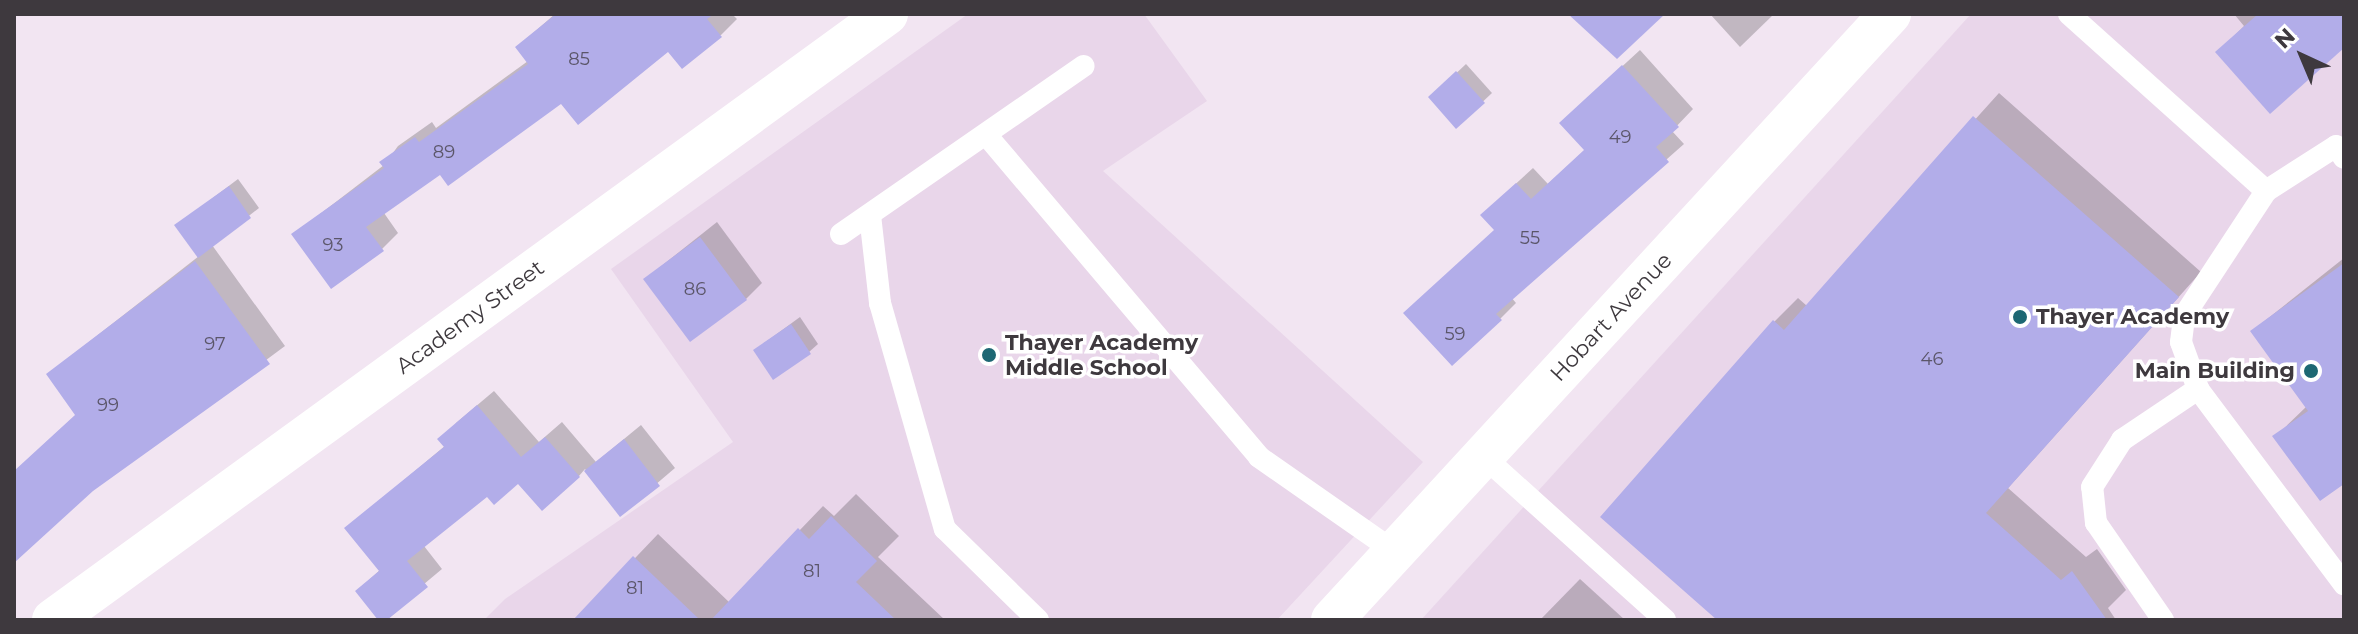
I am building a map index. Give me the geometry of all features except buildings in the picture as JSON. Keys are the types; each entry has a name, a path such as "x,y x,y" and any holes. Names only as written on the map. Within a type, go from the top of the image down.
{"street":[{"name":"Academy Street","path":"53,620 887,14"},
{"name":"Hobart Avenue","path":"1332,620 1890,14"}],"lane":[{"path":"2069,14 2266,191"},
{"path":"841,234 988,137 1084,66"},
{"path":"988,137 1259,457 1395,552"},
{"path":"2341,146 2266,191 2184,316 2181,342 2198,389 2344,584"},
{"path":"870,215 880,303 945,529 1038,620"},
{"path":"2163,620 2096,523 2092,487 2122,440 2198,389"},
{"path":"1483,456 1665,620"}],"shaded area":[{"name":"Thayer Academy Middle School","path":"968,14 1144,14 1207,101 1103,171 1423,462 1277,620 484,620 505,599 733,442 611,269"},
{"name":"Thayer Academy","path":"1971,14 2344,14 2344,620 1421,620"}],"place":[{"name":"Thayer Academy","path":"2020,317"},
{"name":"Thayer Academy Middle School","path":"989,355"},
{"name":"Main Building","path":"2311,371"}]}
